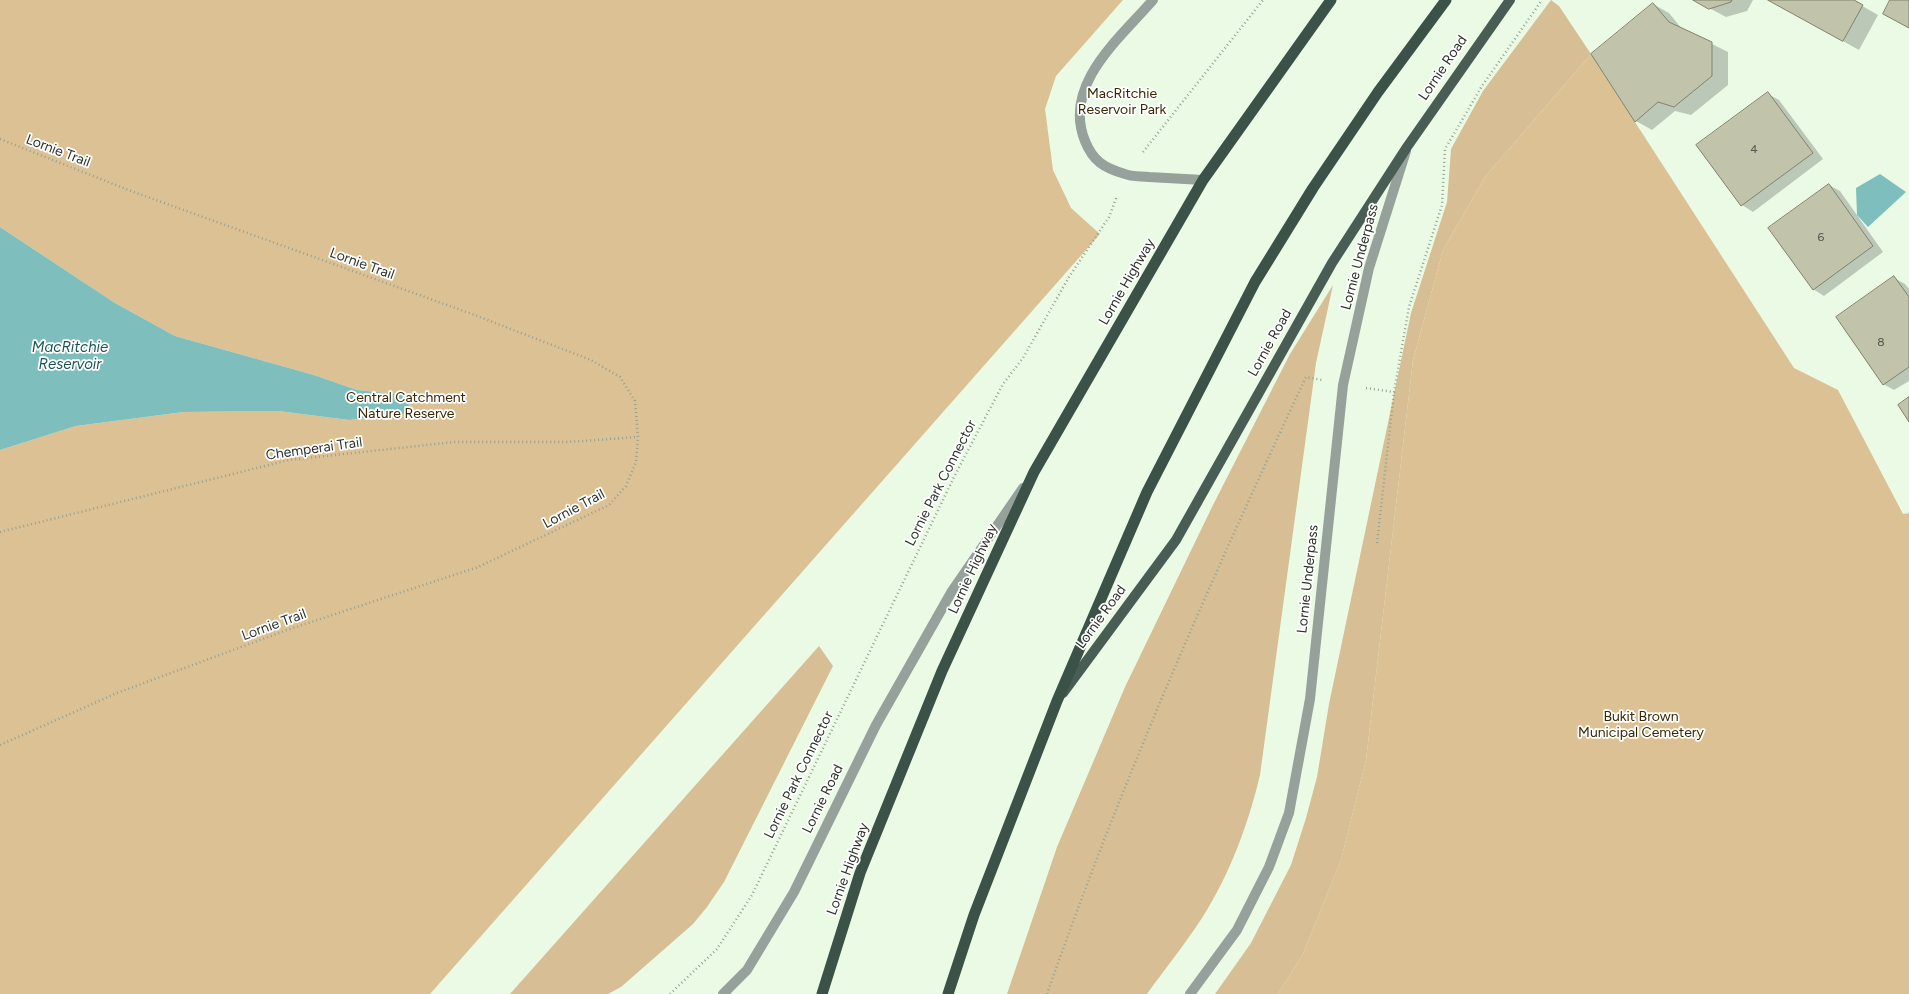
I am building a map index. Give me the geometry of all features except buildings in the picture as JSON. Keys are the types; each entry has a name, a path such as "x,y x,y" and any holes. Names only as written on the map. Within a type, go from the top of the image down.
{"highway":[{"path":"1203,180 1331,0"},
{"path":"948,994 974,915 1057,701 1147,492 1255,282 1313,188 1378,92 1446,0"},
{"name":"Lornie Highway","path":"822,994 863,866 942,671 1034,472 1203,180"}],"main road":[{"name":"Lornie Road","path":"1057,701 1176,540 1332,263 1408,147 1510,0"}],"street":[{"path":"1153,0 1095,68 1084,87 1080,109 1081,130 1089,150 1099,164 1126,175 1203,180"},
{"name":"Lornie Underpass","path":"1190,994 1237,930 1269,867 1289,813 1310,699 1343,385 1370,268 1408,147"},
{"name":"Lornie Road","path":"723,994 747,970 794,892 876,725 952,591 1034,472"}],"path":[{"name":"Lornie Park Connector","path":"670,994 717,949 752,895 956,475 1003,384 1023,358 1069,276 1109,217 1126,175 1263,0"},
{"path":"1377,543 1394,392 1409,307 1442,206 1445,149 1482,86 1542,0"},
{"name":"Lornie Trail","path":"0,139 131,191 472,314 592,360 620,378 635,401 638,437 636,462 626,486 609,505 478,567 287,630 124,690 0,745"},
{"path":"1047,994 1133,764 1226,548 1306,377 1343,385 1394,392"},
{"name":"Chemperai Trail","path":"0,532 289,460 454,442 568,442 638,437"}],"shaded area":[{"path":"1551,0 1559,6 1591,54 1485,177 1443,250 1413,360 1366,760 1341,860 1303,954 1278,994 1215,994 1251,943 1291,865 1306,818 1317,777 1329,704 1411,313 1447,202 1451,149 1483,91"},
{"path":"1333,285 1316,363 1260,775 1244,831 1229,867 1202,918 1147,994 1007,994 1057,847 1125,687 1213,505 1290,354"},
{"path":"819,646 833,666 724,882 693,924 621,987 608,994 510,994"}],"green space":[{"name":"Central Catchment Nature Reserve","path":"0,0 1123,0 1056,76 1045,109 1053,170 1071,208 1100,234 430,994 0,994 0,450 76,426 184,412 278,411 349,420 412,413 405,395 357,390 314,375 175,336 115,303 0,227"},
{"name":"Bukit Brown Municipal Cemetery","path":"1591,54 1794,368 1838,390 1903,514 1909,513 1909,994 1278,994 1303,954 1341,860 1366,760 1413,360 1443,250 1485,177"}],"water":[{"path":"1880,174 1906,192 1868,227 1857,215 1856,188"},
{"name":"MacRitchie Reservoir","path":"0,227 115,303 175,336 314,375 357,390 405,395 412,413 349,420 278,411 184,412 76,426 0,450"}],"park label":[{"name":"MacRitchie Reservoir Park","path":"1122,102"}]}
